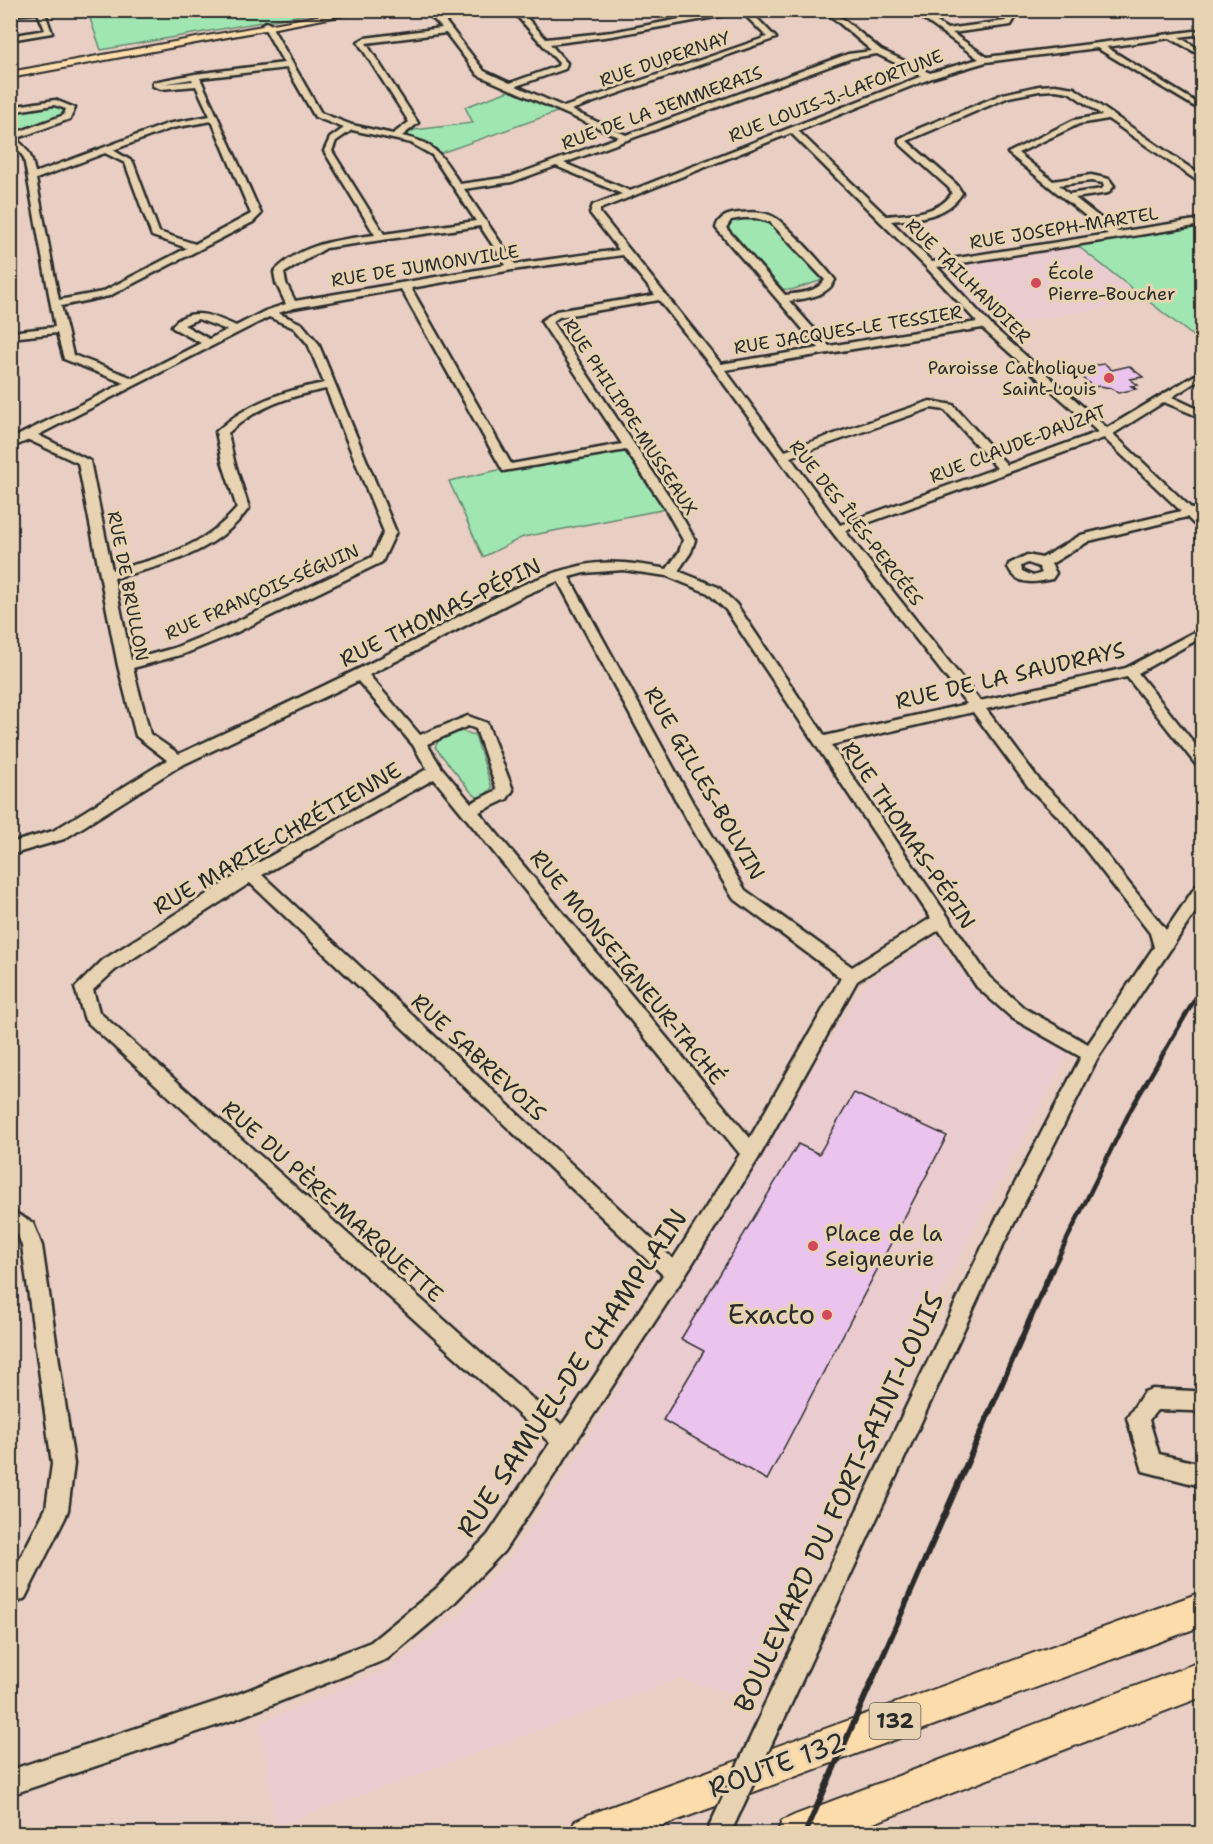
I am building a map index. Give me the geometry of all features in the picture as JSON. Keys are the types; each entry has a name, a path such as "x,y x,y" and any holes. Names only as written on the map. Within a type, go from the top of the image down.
{"highway":[{"name":"ROUTE 132","path":"588,1833 1203,1609"},
{"path":"795,1833 1203,1679"}],"main road":[{"path":"10,75 340,10"},
{"path":"10,69 367,10"}],"street":[{"path":"428,10 439,19 481,73 627,138"},
{"path":"508,86 562,67 563,63 522,17 546,10"},
{"path":"544,42 612,34 743,10"},
{"name":"RUE DUPERNAY","path":"563,110 772,38 743,10"},
{"path":"827,10 878,52 928,75"},
{"path":"914,10 986,60"},
{"path":"945,32 1008,23 1011,18 999,10"},
{"path":"1086,10 1101,13 1108,10"},
{"path":"10,13 40,11 49,31 10,38"},
{"path":"267,26 318,115 350,127 420,144 435,153 512,267"},
{"path":"394,137 414,123 362,42 448,30"},
{"name":"RUE LOUIS-J.-LAFORTUNE","path":"630,194 928,75 986,60 1203,32"},
{"path":"1171,36 1203,54"},
{"path":"1099,46 1203,109"},
{"name":"RUE DE LA JEMMERAIS","path":"456,187 512,179 851,56 878,52"},
{"path":"55,304 105,294 250,220 256,214 215,118 196,80 289,65"},
{"path":"883,219 941,210 955,200 957,193 953,186 908,149 902,141 992,101 1038,88 1059,87 1071,90 1203,180"},
{"path":"10,110 42,102 55,102 71,108 67,117 10,139"},
{"path":"1111,116 1077,122 1012,153 1116,236"},
{"path":"31,178 170,126 215,118"},
{"path":"350,127 334,138 329,144 328,151 381,237"},
{"name":"RUE TAILHANDIER","path":"793,130 930,265 984,324 1106,433 1203,525"},
{"path":"10,139 21,147 28,158 55,304 68,357 135,383"},
{"path":"105,150 129,162 155,234 196,248"},
{"path":"558,164 630,194"},
{"path":"1050,184 1091,178 1106,182 1108,186 1105,191 1066,196"},
{"name":"RUE DES ÎLES-PERCÉES","path":"630,194 596,207 595,213 718,368 837,530 1035,785 1069,818 1158,932 1163,949"},
{"path":"782,299 823,289 829,285 830,280 773,220 756,215 728,218 722,223 721,228 782,299 826,350"},
{"name":"RUE JOSEPH-MARTEL","path":"930,265 1203,222"},
{"path":"292,305 281,283 279,272 302,256 324,245 481,223"},
{"name":"RUE DE JUMONVILLE","path":"10,445 269,313 292,305 512,267 625,252"},
{"path":"404,285 507,468 628,446"},
{"name":"RUE PHILIPPE-MUSSEAUX","path":"661,297 556,314 546,321 671,508 689,540 685,552 670,573"},
{"name":"RUE FRANÇOIS-SÉGUIN","path":"125,666 179,651 230,630 377,559 390,532 313,344 290,320 269,313"},
{"path":"210,344 177,326 181,320 198,316 206,317 236,330"},
{"name":"RUE JACQUES-LE TESSIER","path":"718,368 984,324"},
{"path":"10,334 61,329"},
{"name":"RUE CLAUDE-DAUZAT","path":"837,530 1106,433 1203,374"},
{"path":"108,574 166,561 202,546 225,530 243,508 228,461 222,432 251,408 265,401 293,392 329,385"},
{"path":"1164,398 1203,415"},
{"path":"782,456 930,404 941,404 949,407 1005,470"},
{"name":"RUE DE BRULLON","path":"27,435 84,460 125,666 142,736 179,760"},
{"path":"1043,563 1085,538 1203,510"},
{"name":"RUE THOMAS-PÉPIN","path":"10,849 58,835 179,760 361,675 520,592 583,569 623,566 670,573 713,590 731,607 982,982 1018,1013 1091,1054"},
{"name":"RUE GILLES-BOLVIN","path":"562,576 687,806 739,894 851,976"},
{"name":"RUE DE LA SAUDRAYS","path":"821,742 975,705 1130,672 1203,632"},
{"path":"1130,672 1203,762"},
{"name":"RUE MONSEIGNEUR-TACHÉ","path":"361,675 418,742 436,771 750,1153"},
{"path":"418,742 468,721 482,726 505,790 502,795 470,810"},
{"name":"RUE MARIE-CHRÉTIENNE","path":"84,988 109,964 251,874 436,771"},
{"name":"RUE SABREVOIS","path":"251,874 675,1274"},
{"name":"BOULEVARD DU FORT-SAINT-LOUIS","path":"718,1833 993,1245 1091,1054 1203,890"},
{"name":"RUE SAMUEL-DE CHAMPLAIN","path":"10,1783 233,1708 379,1652 445,1596 496,1543 675,1274 750,1153 851,976 940,921"},
{"name":"RUE DU PÈRE-MARQUETTE","path":"84,988 91,1016 564,1442"},
{"path":"10,1218 26,1229 32,1246 63,1464 57,1510 17,1590 10,1596"},
{"path":"1203,1404 1193,1401 1152,1399 1138,1418 1151,1463 1197,1474 1203,1472"}],"shaded area":[{"name":"École Pierre-Boucher","path":"1074,243 1149,300 988,328 930,265"},
{"path":"934,941 974,985 1017,1020 1070,1050 933,1305 745,1696 679,1679 277,1826 260,1723 388,1670 462,1614 509,1560 567,1474 856,997 869,980"}],"green space":[{"path":"87,10 325,10 325,11 101,50"},
{"path":"511,90 560,111 441,153 426,141 403,136 414,130 473,123 465,107"},
{"path":"47,105 64,108 61,115 11,136 11,112"},
{"path":"744,217 766,220 821,278 820,281 791,290 783,289 728,229 727,225 731,221"},
{"path":"1202,222 1202,343 1074,243"},
{"path":"628,446 671,508 523,537 483,557 449,481"},
{"path":"461,731 475,735 492,788 483,797 477,797 471,792 435,747 439,740"}],"building":[{"name":"Paroisse Catholique Saint-Louis","path":"1105,364 1112,370 1129,366 1143,377 1130,379 1138,385 1131,386 1136,389 1118,393 1111,388 1094,387 1080,376 1095,373 1088,366"},
{"name":"Place de la Seigneurie","path":"854,1093 947,1136 767,1480 663,1420 704,1351 681,1339 798,1144 819,1154"}],"railway":[{"path":"1052,1270 1131,1109 1202,987"},
{"path":"805,1834 1052,1269"}],"place":[{"name":"École Pierre-Boucher","path":"1036,283"},
{"name":"Paroisse Catholique Saint-Louis","path":"1109,378"},
{"name":"Place de la Seigneurie","path":"813,1246"},
{"name":"Exacto","path":"827,1315"}]}
